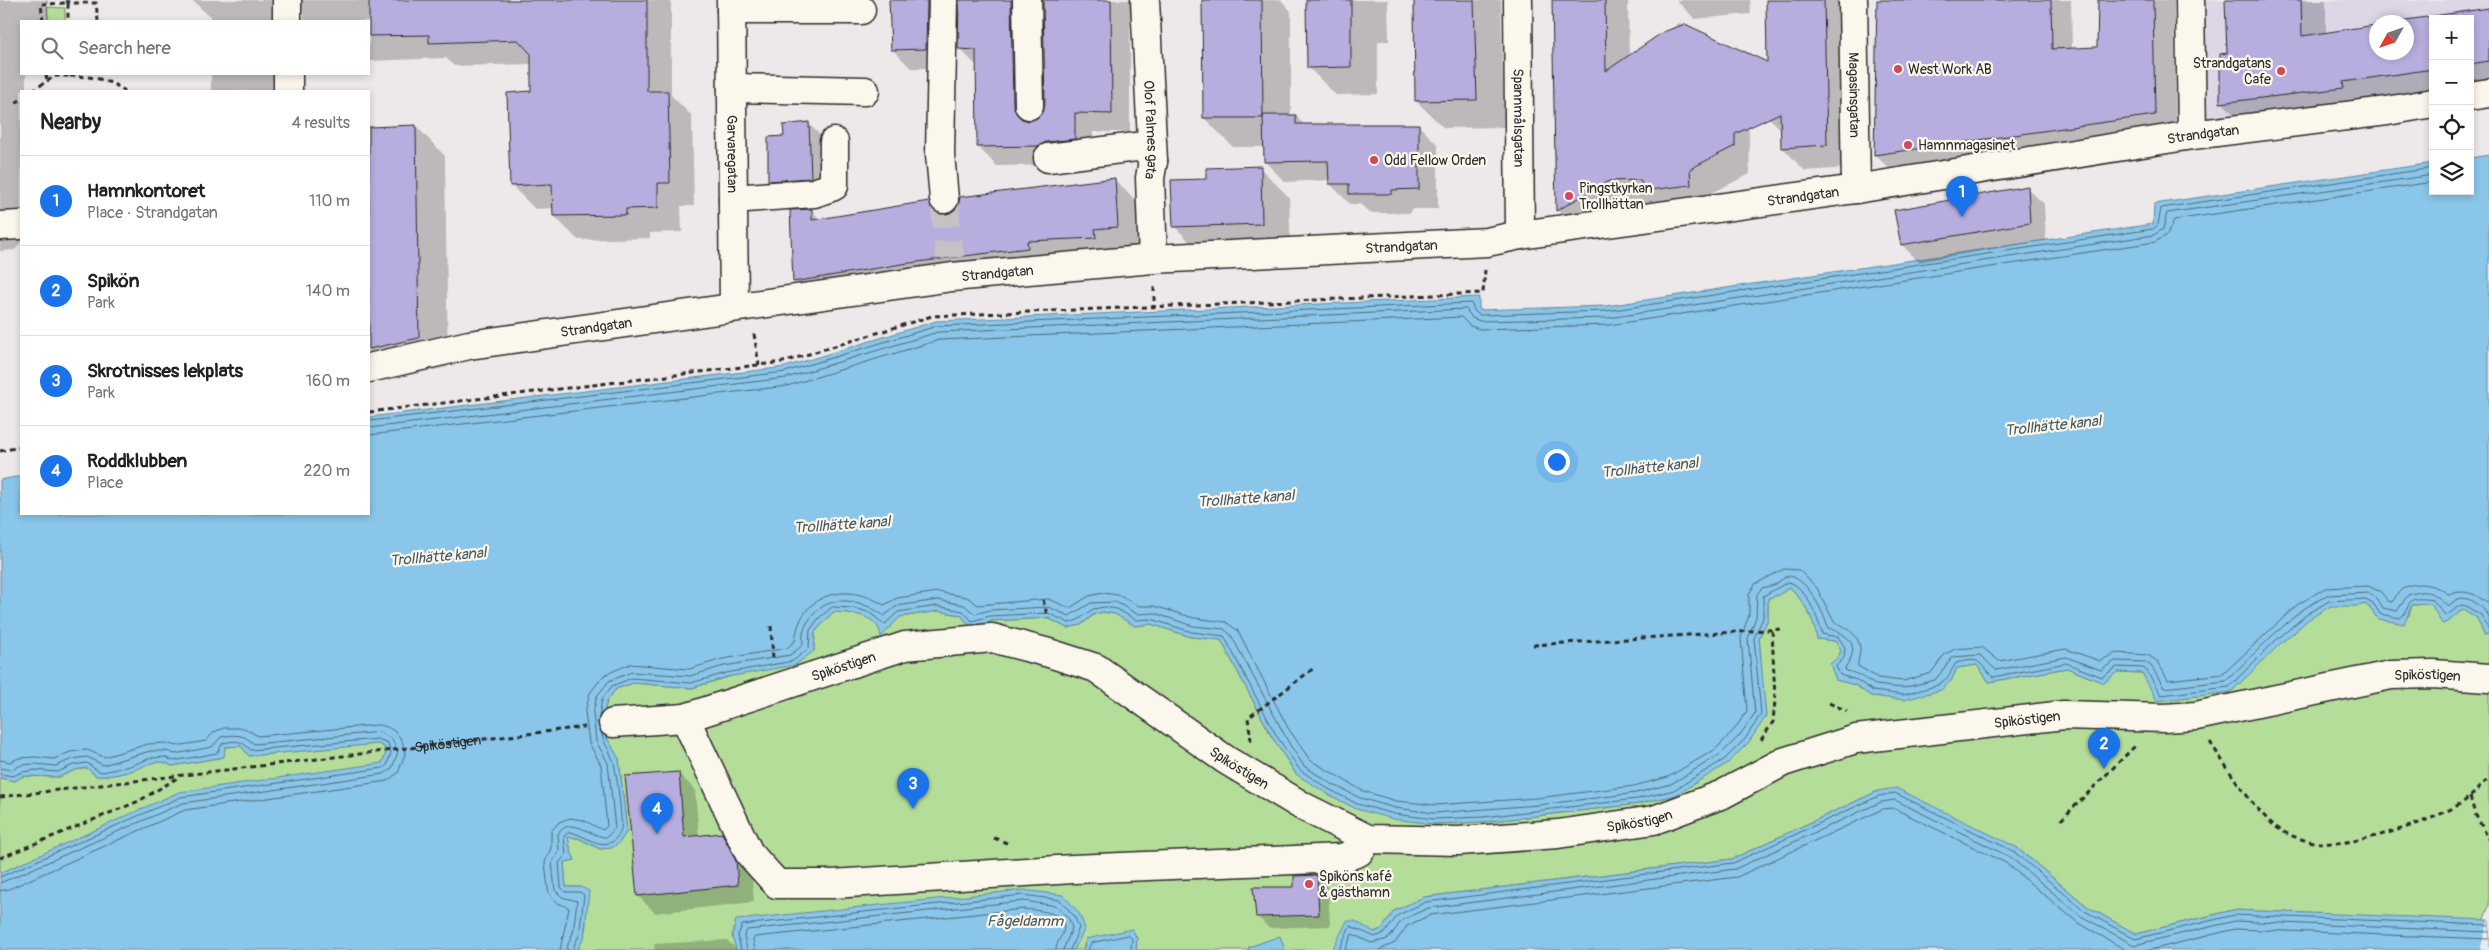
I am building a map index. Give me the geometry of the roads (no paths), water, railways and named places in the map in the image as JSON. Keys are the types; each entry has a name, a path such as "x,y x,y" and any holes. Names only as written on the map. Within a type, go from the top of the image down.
{"street":[{"path":"287,0 288,20"},
{"path":"942,0 940,154 944,199"},
{"path":"1027,0 1029,105"},
{"name":"Olof Palmes gata","path":"1145,0 1153,161 1150,178 1154,259"},
{"name":"Spannmålsgatan","path":"1518,0 1520,235"},
{"name":"Magasinsgatan","path":"1853,0 1856,189"},
{"path":"2190,0 2192,135"},
{"path":"731,5 861,10"},
{"name":"Garvaregatan","path":"731,5 734,307"},
{"path":"288,75 288,90"},
{"path":"732,88 865,91"},
{"path":"2474,95 2489,93"},
{"name":"Strandgatan","path":"370,368 469,344 734,307 951,267 1487,242 1520,235 1856,189 2192,135 2386,111 2429,104"},
{"path":"733,199 814,193 834,186 834,142"},
{"path":"1048,158 1144,146 1153,161"},
{"path":"0,226 20,225"},
{"name":"Spiköstigen","path":"613,723 684,718 905,646 992,638 1049,652 1096,668 1226,760 1304,808 1368,839 1458,840 1558,834 1654,820 1723,794 1783,762 1856,739 2064,715 2164,718 2196,716 2391,675 2433,674 2489,678"},
{"path":"684,718 749,853 777,884 832,884 1073,869 1342,858 1359,852 1368,839"}],"water":[{"name":"Trollhätte kanal","path":"2489,155 2489,634 2484,635 2477,618 2463,609 2448,622 2442,624 2431,604 2412,605 2404,624 2378,619 2365,604 2358,606 2331,606 2309,619 2279,645 2231,692 2157,701 2142,673 2117,672 2104,683 2067,668 1989,682 1977,665 1957,668 1951,681 1941,690 1904,700 1871,696 1855,685 1836,680 1830,664 1839,656 1841,649 1835,641 1817,639 1808,611 1790,587 1779,595 1768,598 1768,619 1759,638 1766,716 1749,742 1728,763 1676,795 1638,804 1484,822 1434,824 1393,819 1356,809 1296,774 1272,737 1221,640 1191,637 1151,624 1135,626 1115,614 1103,612 1094,614 1081,625 1067,628 1048,618 991,621 970,627 961,615 938,611 900,617 881,637 879,629 870,619 856,614 833,612 815,632 814,651 795,665 727,677 692,688 633,683 616,689 607,701 604,712 607,738 619,759 627,831 619,843 611,848 600,849 578,838 568,837 575,860 564,862 566,887 581,887 589,891 584,938 578,948 581,950 0,950 0,873 179,792 382,763 386,753 384,747 378,744 249,756 241,746 225,747 224,757 172,766 156,762 109,776 96,776 87,768 75,770 59,777 23,776 15,781 0,778 0,480 20,476 20,515 370,515 370,417 785,367 936,321 1479,297 1479,310 1606,306 2153,224 2154,204 2429,164 2429,195 2474,195 2474,157"},
{"path":"1896,788 2016,847 2088,907 2136,934 2233,910 2489,920 2489,950 1332,950 1347,921 1355,921 1374,932 1382,929 1394,911 1424,897 1732,859 1878,791"},
{"name":"Fågeldamm","path":"1023,890 1063,895 1079,913 1085,928 1074,950 736,950 732,936 736,920"},
{"path":"1132,929 1137,938 1136,950 1083,950 1086,939"},
{"path":"1280,936 1285,950 1248,950 1249,947"}],"tunnel":[{"path":"944,199 950,258"}],"place":[{"name":"West Work AB","path":"1898,69"},
{"name":"Strandgatans Cafe","path":"2281,71"},
{"name":"Hamnmagasinet","path":"1908,145"},
{"name":"Odd Fellow Orden","path":"1374,160"},
{"name":"Pingstkyrkan Trollhättan","path":"1569,196"},
{"name":"Hamnkontoret","path":"1962,217"},
{"name":"Spikön","path":"2104,769"},
{"name":"Skrotnisses lekplats","path":"913,809"},
{"name":"Roddklubben","path":"657,834"},
{"name":"Spiköns kafé & gästhamn","path":"1309,884"}]}
